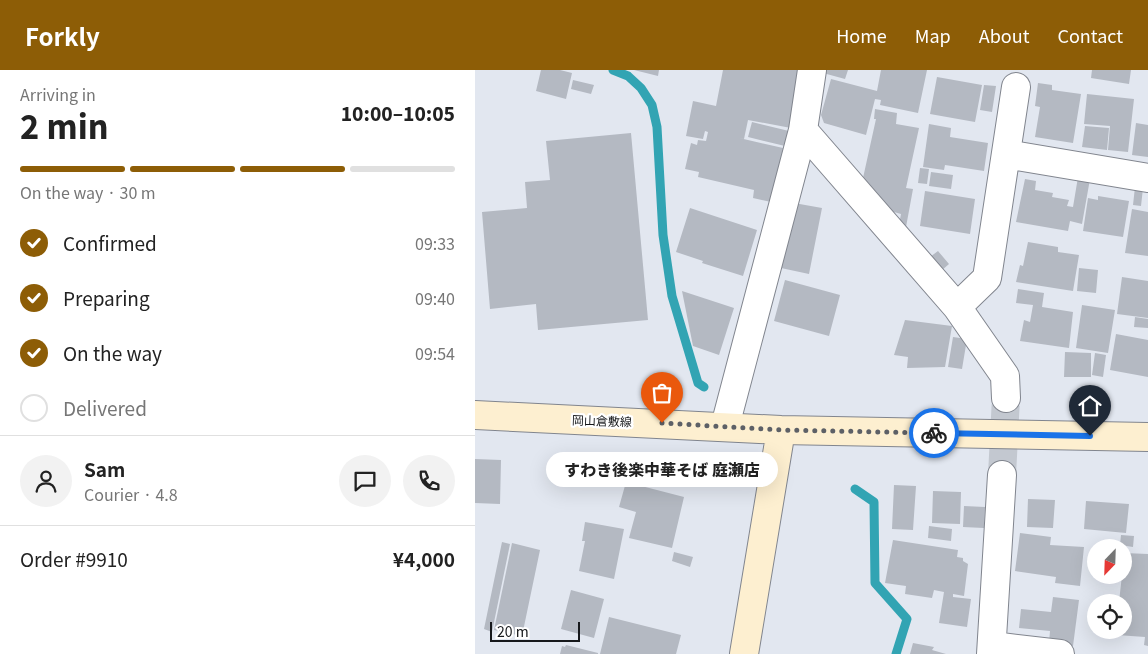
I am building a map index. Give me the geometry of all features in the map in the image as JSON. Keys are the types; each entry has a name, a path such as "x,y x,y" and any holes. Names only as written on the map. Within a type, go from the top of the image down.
{"main road":[{"name":"岡山倉敷線","path":"475,415 781,430 1148,437"},
{"path":"745,654 781,430"}],"street":[{"path":"725,426 803,130 812,70"},
{"path":"957,307 987,278 1016,87"},
{"path":"803,130 957,307 1005,376 1006,398"},
{"path":"1005,154 1148,178"},
{"path":"1001,475 992,650 1060,654"}],"building":[{"path":"541,70 560,70 572,73 566,99 536,91"},
{"path":"634,70 659,70 658,76"},
{"path":"723,70 803,70 791,128 748,120 744,139 735,137 783,148 771,202 753,198 754,190 698,177 699,172 685,169 691,143 697,145 698,140 706,141 708,132 705,131 703,139 686,136 693,101 716,106"},
{"path":"824,70 848,70 845,79 823,73"},
{"path":"881,70 927,70 918,113 880,105 881,100 875,99 866,135 824,123 821,115 831,79 877,91"},
{"path":"1092,70 1131,70 1129,84 1091,78"},
{"path":"937,77 982,85 975,122 930,114"},
{"path":"573,80 594,85 591,94 571,89"},
{"path":"1038,83 1052,85 1052,90 1081,94 1073,143 1035,137 1040,107 1035,106"},
{"path":"984,85 996,86 992,112 980,110"},
{"path":"1087,94 1134,99 1128,152 1108,150 1110,126 1084,124"},
{"path":"875,109 897,113 896,124 919,128 906,188 913,189 906,227 899,225 901,214 887,210 863,178 876,119 874,119"},
{"path":"752,122 789,131 785,146 748,137"},
{"path":"1136,123 1148,125 1148,157 1132,155"},
{"path":"929,124 951,128 950,137 988,143 984,171 945,165 944,170 923,167"},
{"path":"1085,126 1109,128 1107,150 1082,147"},
{"path":"631,133 648,320 538,330 536,304 490,309 482,212 527,208 525,182 550,180 546,141"},
{"path":"920,168 929,169 927,184 918,183"},
{"path":"931,172 953,175 951,189 929,186"},
{"path":"1078,177 1090,179 1082,224 1070,221 1068,231 1016,222 1025,179 1036,181 1035,190 1053,193 1052,197 1069,200 1067,206 1073,207"},
{"path":"1135,187 1143,188 1141,206 1133,205"},
{"path":"925,191 975,199 970,234 920,226"},
{"path":"1098,196 1129,201 1123,237 1083,231 1088,198 1098,200"},
{"path":"794,203 822,208 809,274 781,268"},
{"path":"690,208 757,230 743,276 702,263 703,261 676,252"},
{"path":"1132,209 1148,212 1148,256 1125,253"},
{"path":"1028,242 1058,247 1058,252 1079,255 1073,291 1016,282 1020,265 1023,266"},
{"path":"938,251 949,264 941,271 930,257"},
{"path":"1079,268 1098,270 1096,293 1077,291"},
{"path":"1122,277 1148,281 1148,318 1117,314"},
{"path":"785,280 840,295 829,336 774,321"},
{"path":"1018,289 1044,293 1042,307 1073,312 1069,348 1020,341 1024,320 1030,322 1033,305 1016,303"},
{"path":"682,291 734,308 719,355 693,346"},
{"path":"1082,305 1115,310 1108,353 1076,348"},
{"path":"1135,317 1148,319 1148,328 1134,327"},
{"path":"905,320 952,326 945,367 907,368 908,357 894,355"},
{"path":"1116,334 1148,340 1148,377 1110,370"},
{"path":"953,337 967,339 962,369 948,367"},
{"path":"1065,352 1091,353 1091,377 1064,377"},
{"path":"1095,353 1106,355 1103,377 1092,375"},
{"path":"475,459 501,460 500,504 475,503"},
{"path":"626,482 684,497 672,548 629,538 636,512 619,507"},
{"path":"894,485 916,486 913,530 892,529"},
{"path":"933,491 961,492 960,524 932,523"},
{"path":"1028,499 1055,500 1053,528 1027,527"},
{"path":"1086,501 1129,504 1126,533 1084,529"},
{"path":"964,506 985,507 984,528 963,527"},
{"path":"585,522 624,529 614,579 579,571 585,541 582,541"},
{"path":"929,526 952,529 951,541 928,538"},
{"path":"1020,533 1051,537 1050,545 1084,547 1080,586 1055,583 1056,577 1015,571"},
{"path":"1121,535 1134,536 1133,547 1133,539 1121,539"},
{"path":"893,540 958,550 957,557 963,558 963,561 968,564 964,596 953,594 953,597 971,599 967,627 939,623 944,592 934,590 932,598 905,594 906,586 885,583"},
{"path":"502,542 510,544 492,632 484,629"},
{"path":"512,543 540,550 522,636 494,630"},
{"path":"674,552 693,557 690,567 672,561"},
{"path":"1133,553 1148,554 1148,646 1144,645 1145,637 1132,636 1132,594 1120,594 1121,584 1133,584"},
{"path":"571,590 604,599 594,638 561,629"},
{"path":"1053,597 1079,600 1073,646 1049,643 1050,631 1019,628 1021,609 1051,612"},
{"path":"609,617 681,635 676,654 600,654"},
{"path":"913,643 934,647 932,650 946,654 910,654"},
{"path":"566,645 598,654 560,654 562,646 565,647"}],"waterway":[{"path":"613,70 628,76 641,88 652,105 657,127 663,235 672,296 698,383 704,387"},
{"path":"855,489 874,502 875,583 907,619 896,654"}],"tunnel":[{"path":"1002,475 1006,398"}],"way so far":[{"path":"662,423 781,430 934,433"}],"place":[{"name":"すわき後楽中華そば 庭瀬店","path":"662,423"}],"route":[{"path":"934,433 1090,436"}]}
